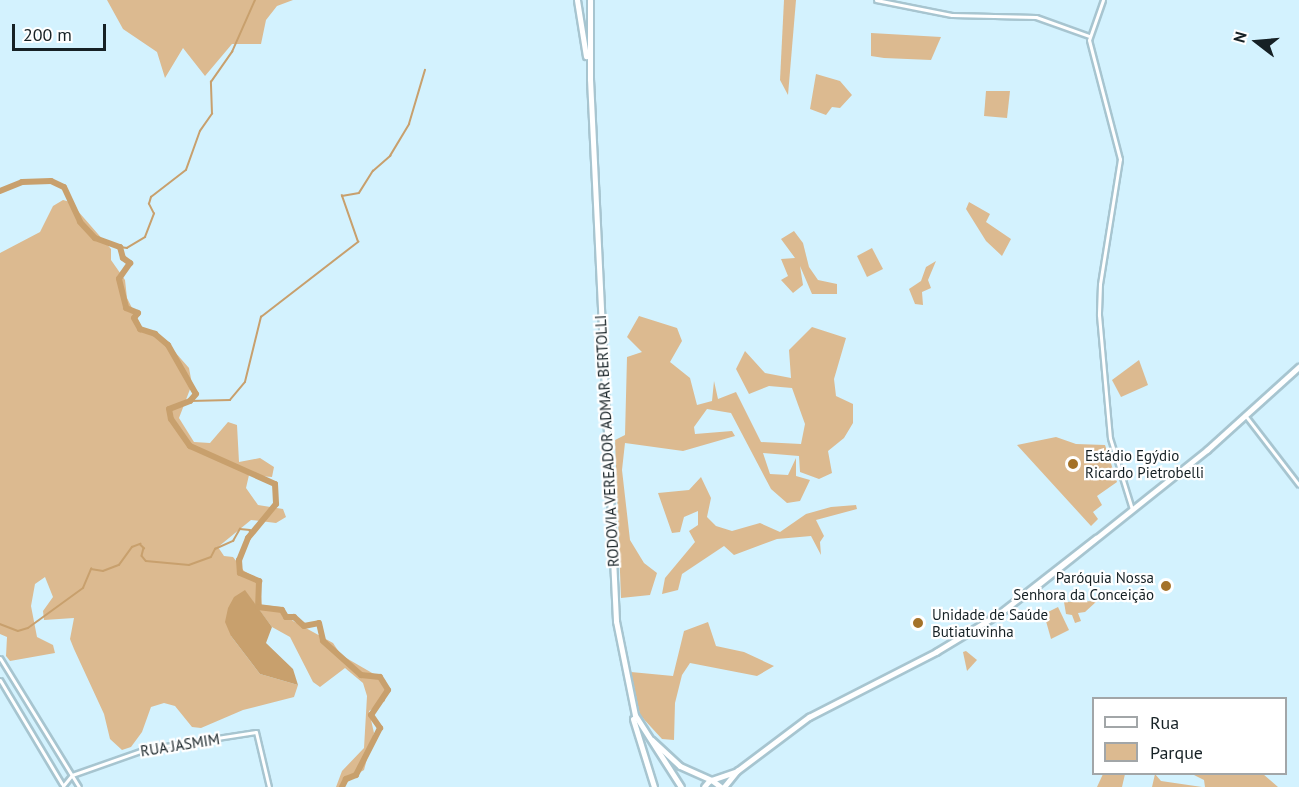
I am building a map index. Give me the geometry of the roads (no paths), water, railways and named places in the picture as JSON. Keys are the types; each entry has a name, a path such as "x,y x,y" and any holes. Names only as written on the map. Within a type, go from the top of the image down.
{"highway":[{"name":"RODOVIA VEREADOR ADMAR BERTOLLI","path":"577,0 590,79"},
{"name":"RODOVIA VEREADOR ADMAR BERTOLLI","path":"590,0 590,79 615,610 631,705 640,727 681,787"},
{"path":"631,705 654,787"},
{"path":"640,727 680,766 712,780"}],"main road":[{"path":"712,780 722,787 737,771 824,708 940,650 1051,576 1245,415 1299,367"},
{"path":"1029,591 1061,562 1096,538"},
{"path":"1051,576 1061,562"},
{"path":"704,787 712,780 737,771"}],"street":[{"path":"876,0 952,15 1031,16 1089,36"},
{"path":"1103,0 1089,36 1120,149 1098,305 1110,438 1132,509"},
{"path":"1245,415 1299,485"},
{"path":"0,658 79,787"},
{"path":"0,680 63,786 72,775"},
{"name":"RUA JASMIM","path":"72,775 152,747 256,732 269,787"}],"waterway":[{"path":"120,247 127,248 145,237 154,214 149,204 151,197 186,170 200,131 212,114 211,82 232,52 255,0"},
{"path":"190,401 230,400 245,382 261,317 358,242 342,196 359,193 373,171 390,156 409,124 425,70"},
{"path":"0,191 22,182 51,181 64,187 80,222 95,238 120,247 123,258 130,263 119,279 126,308 138,313 134,318 140,329 155,334 168,345 196,394 190,401 169,409 171,419 190,446 275,484 276,504 248,538 239,560 240,573 259,581 258,607 282,610 286,617 294,617 304,626 319,623 323,641 361,675 380,677 388,690 371,715 380,728 356,775 346,779 342,787"},
{"path":"0,624 18,631 28,628 83,588 91,569 103,571 119,565 132,547 140,544 144,548 142,556 146,561 189,565 211,557 215,549 233,541 240,529 250,530 251,535"}],"place":[{"name":"Estádio Egýdio Ricardo Pietrobelli","path":"1073,464"},
{"name":"Paróquia Nossa Senhora da Conceição","path":"1166,586"},
{"name":"Unidade de Saúde Butiatuvinha","path":"918,623"}]}
